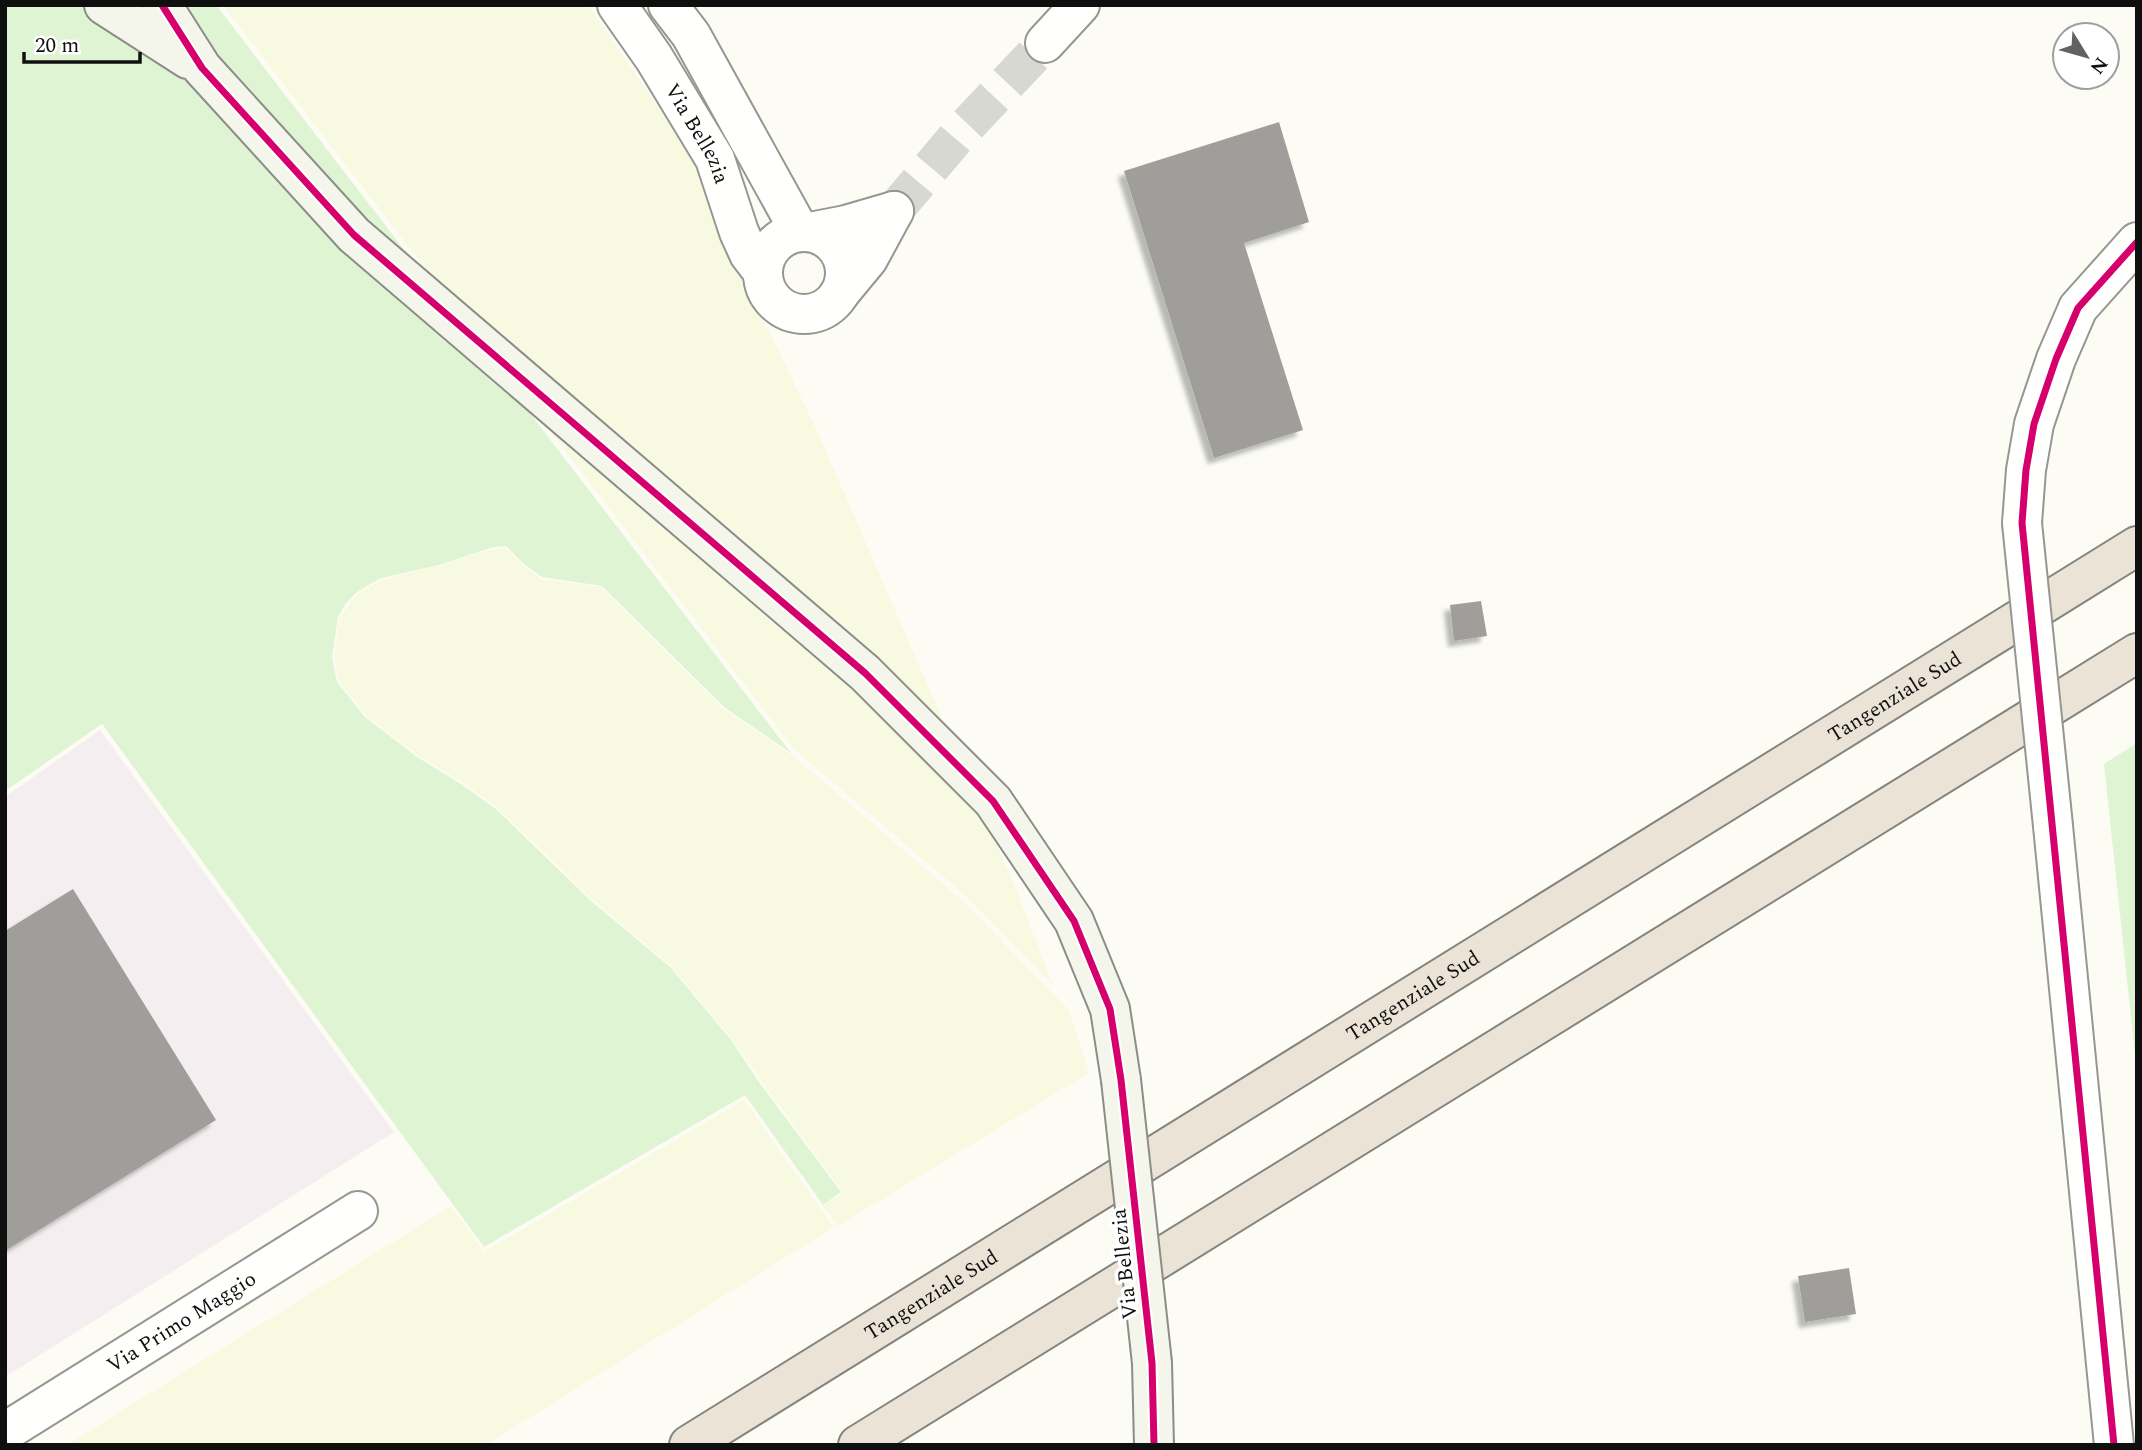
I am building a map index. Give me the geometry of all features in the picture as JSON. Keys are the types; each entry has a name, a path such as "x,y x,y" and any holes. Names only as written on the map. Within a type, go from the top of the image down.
{"highway":[{"name":"Tangenziale Sud","path":"689,1445 2137,546"},
{"path":"858,1445 2137,653"}],"street":[{"path":"104,5 202,68"},
{"path":"162,5 202,68"},
{"name":"Via Bellezia","path":"617,5 654,58 715,159 739,232 749,254 762,271"},
{"name":"Via Bellezia","path":"668,5 691,35 805,232 823,236 834,245 841,256 845,268 844,282 839,294"},
{"path":"1045,43 1080,5"},
{"name":"Via Bellezia","path":"202,68 354,235 865,673 993,802 1074,921 1110,1009 1121,1080 1152,1363 1154,1445"},
{"name":"Via Bellezia","path":"894,211 868,259 830,305 818,312 805,314 779,307 770,297 762,271 765,257 772,246 783,237 805,232 846,225 894,211"},
{"path":"2114,1445 2022,523 2026,470 2034,424 2056,359 2078,308 2137,242"},
{"name":"Via Primo Maggio","path":"5,1432 358,1210"}],"shaded area":[{"path":"100,730 394,1132 5,1377 5,797"}],"green space":[{"path":"5,5 216,5 791,753 724,707 602,586 542,577 506,546 493,547 439,565 379,579 357,592 346,603 338,617 332,657 337,682 365,717 417,757 497,810 590,900 670,967 731,1040 841,1192 823,1205 745,1095 484,1247 102,724 5,791"},
{"path":"223,5 588,5 697,163 721,237 818,433 1014,884 1053,985 966,896 794,749"},
{"path":"505,548 541,579 601,587 723,709 792,755 962,900 1069,1010 1089,1073 838,1226 823,1206 843,1192 732,1039 671,966 591,898 498,808 418,755 366,716 339,681 334,656 339,618 358,593 380,581 440,566 481,552"},
{"path":"2137,743 2137,1074 2104,764"},
{"path":"744,1100 834,1227 486,1445 67,1445 451,1206 484,1252"}],"building":[{"path":"1279,122 1309,222 1244,243 1303,430 1214,458 1124,171"},
{"path":"1481,601 1487,636 1454,641 1450,605"},
{"path":"73,889 216,1120 5,1251 5,931"},
{"path":"1849,1268 1856,1314 1805,1322 1798,1276"}],"tunnel":[{"path":"894,211 959,134 1045,43"}],"cycle path":[{"path":"162,5 202,68 354,235 865,673 993,801 1074,921 1110,1009 1121,1080 1152,1363 1154,1445"},
{"path":"2114,1445 2022,523 2026,470 2034,424 2056,359 2078,308 2137,242"}]}
